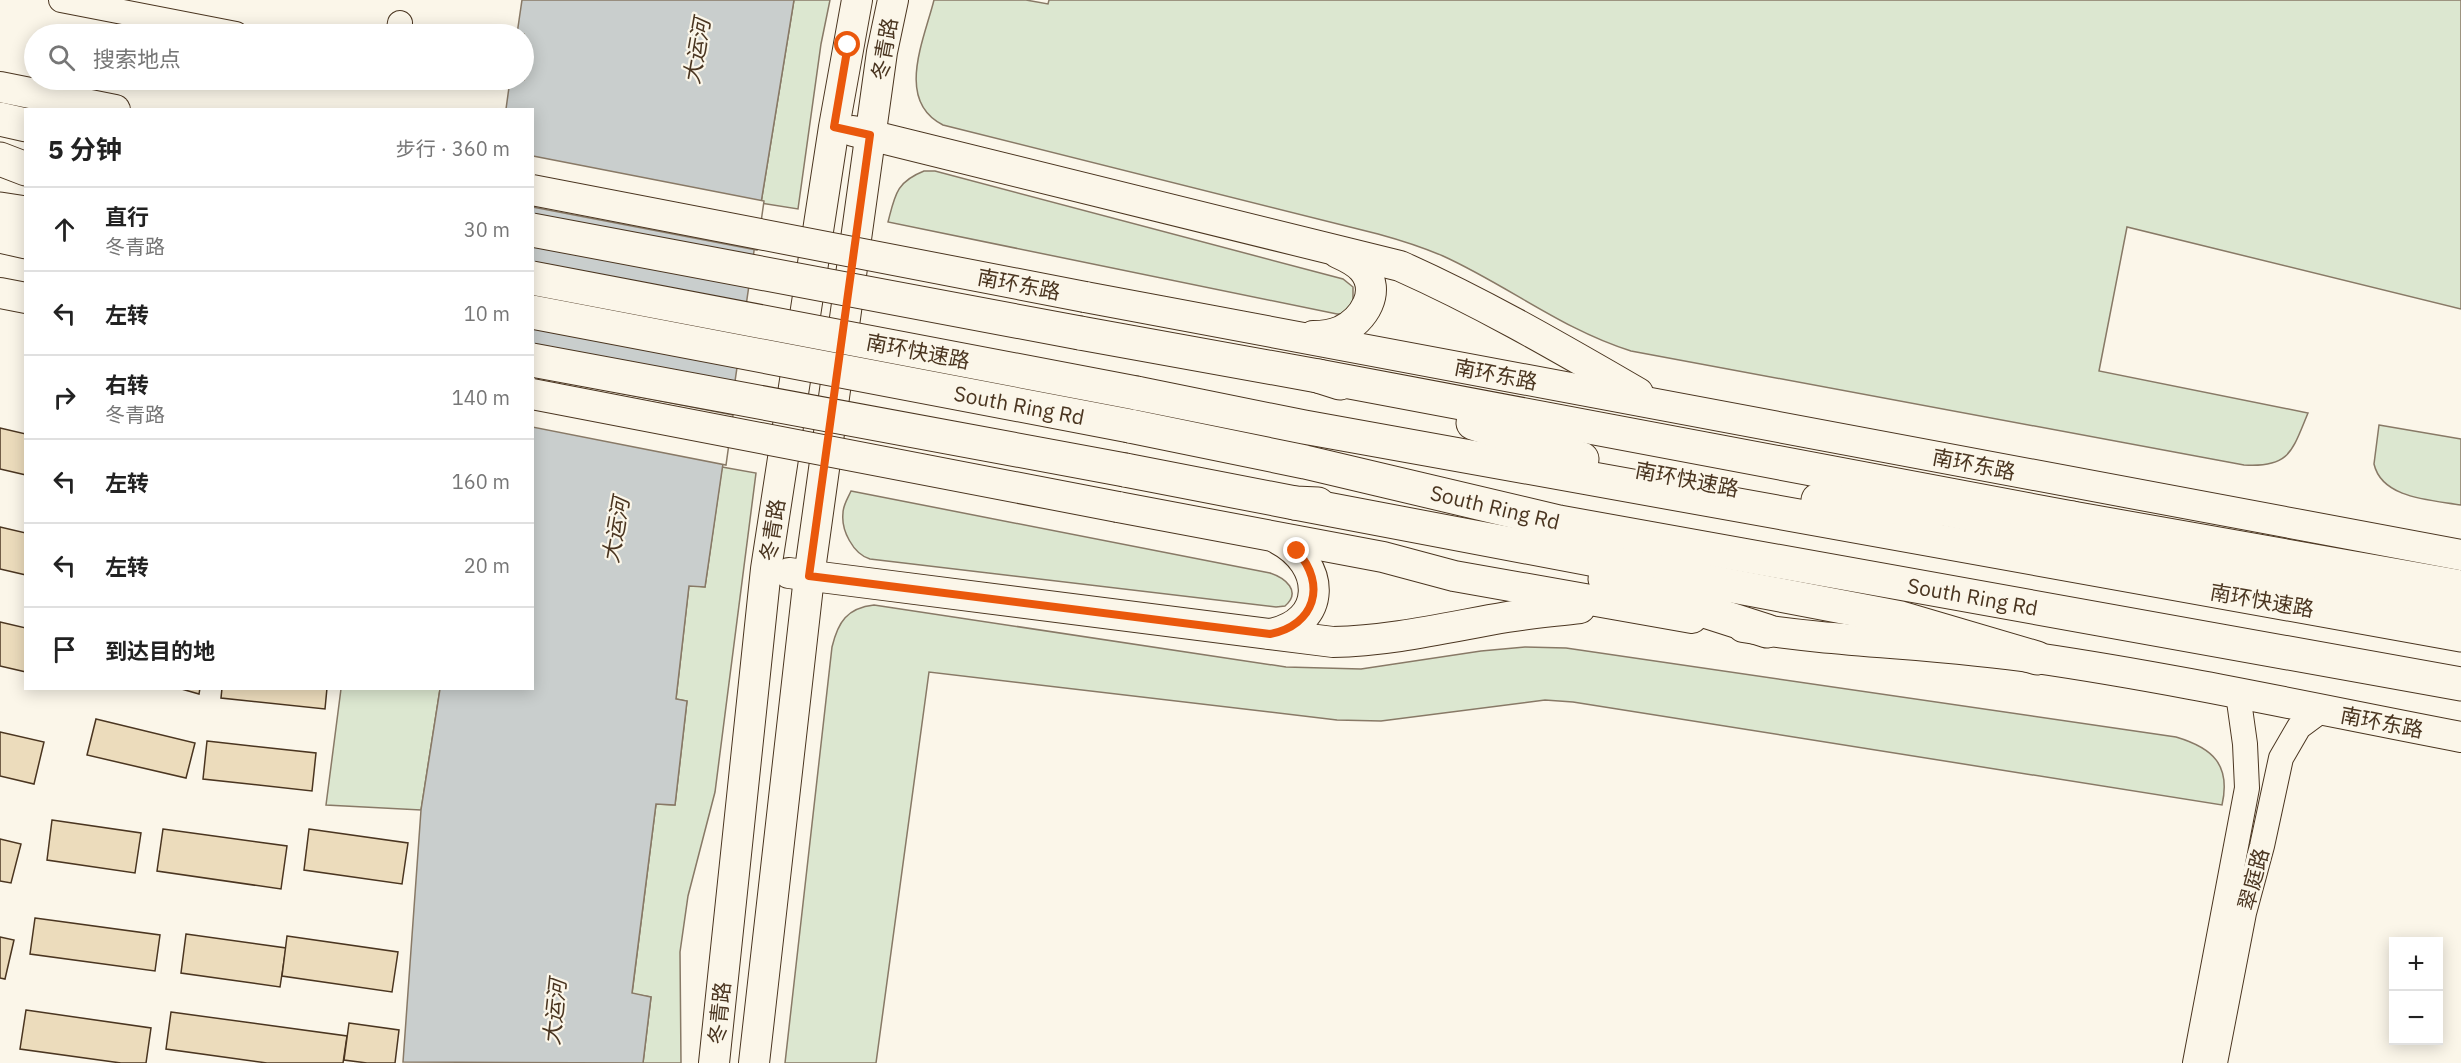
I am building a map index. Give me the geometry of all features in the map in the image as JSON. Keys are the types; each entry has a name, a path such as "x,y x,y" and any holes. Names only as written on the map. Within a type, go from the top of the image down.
{"highway":[{"path":"0,119 24,125"},
{"path":"0,159 24,168"},
{"path":"0,175 24,180"},
{"path":"0,208 24,213"},
{"path":"534,230 2072,518 2461,587"},
{"path":"0,236 24,242"},
{"path":"0,258 24,263"},
{"name":"南环快速路","path":"534,278 1304,427 2461,635"},
{"name":"South Ring Rd","path":"534,312 1130,426 1305,462 1559,522 2461,684"},
{"path":"534,360 1901,618 2037,658"},
{"path":"1318,376 1582,459"},
{"name":"南环快速路","path":"1304,427 1582,459 1788,497 2064,564"},
{"path":"1788,497 1924,510 2072,518"},
{"path":"1295,503 1559,522"},
{"path":"1435,513 2461,702"},
{"path":"1463,534 1767,631"},
{"path":"2315,656 2461,702"}],"main road":[{"name":"冬青路","path":"714,1063 766,570 834,127 857,0"},
{"name":"冬青路","path":"754,1063 809,576 870,135 892,0"},
{"path":"0,87 105,108"},
{"path":"834,127 1400,266 1458,292 1523,326 1659,405"},
{"name":"南环东路","path":"534,190 1085,297 2461,555"},
{"path":"1302,337 1335,333 1349,327 1363,314 1370,299 1371,290 1363,269 1352,260 1325,246"},
{"path":"0,293 24,298"},
{"name":"南环东路","path":"534,394 1383,557 1454,576 1611,605 1806,636 1945,646 2037,658 2461,737"},
{"path":"1270,634 1283,632 1299,623 1311,606 1314,584 1312,574 1297,551 1275,537"},
{"path":"766,570 1333,642 1363,642 1509,616 1611,605"}],"street":[{"path":"61,0 109,5 192,24"},
{"path":"1924,510 2461,612"},
{"name":"翠庭路","path":"2195,1063 2247,788 2245,744 2238,694"},
{"name":"翠庭路","path":"2215,1063 2244,913 2262,846 2281,758 2299,727 2322,710"}],"green space":[{"path":"794,0 830,0 821,44 798,209 761,203"},
{"path":"934,0 1026,0 1048,4 1049,0 2461,0 2461,309 2127,227 2099,371 2308,413 2298,438 2287,454 2280,460 2259,465 2244,465 1631,351 1582,331 1467,268 1411,244 943,125 928,114 920,101 916,85 920,51"},
{"path":"924,171 935,171 1343,279 1353,287 1353,303 1341,314 1337,314 888,222 898,190 908,180"},
{"path":"2379,425 2461,439 2461,505 2410,496 2387,484 2379,476 2374,464"},
{"path":"722,467 756,473 715,792 688,896 680,952 681,1063 643,1063 651,997 632,994 656,804 675,805 687,701 676,699 689,585 705,587"},
{"path":"851,491 1270,573 1281,578 1290,586 1292,595 1285,606 1276,607 870,559 853,547 844,527 843,510"},
{"path":"874,605 1286,667 1361,669 1481,651 1525,647 1566,648 2176,737 2200,747 2216,760 2224,779 2222,805 1573,702 1545,700 1381,721 1337,720 929,672 876,1063 785,1063 832,647 837,630 850,613"},
{"path":"341,690 440,690 421,810 326,805"}],"water":[{"name":"大运河","path":"522,0 794,0 761,203 705,587 689,586 676,699 687,701 675,805 656,804 632,993 651,997 643,1063 403,1062 421,810 440,690 534,690 534,108 506,108 509,90 534,90 534,24 518,24"}],"pier":[{"path":"534,156 764,201 757,250 534,207"},
{"path":"534,376 733,415 726,465 534,427"}],"building":[{"path":"0,428 24,434 24,475 0,469"},
{"path":"0,527 24,533 24,575 0,569"},
{"path":"0,622 24,628 24,672 0,666"},
{"path":"185,690 200,690 199,694"},
{"path":"222,690 327,690 325,709 221,698"},
{"path":"96,719 195,743 186,778 87,755"},
{"path":"0,732 44,742 34,784 0,776"},
{"path":"207,741 316,753 312,791 203,779"},
{"path":"52,820 141,833 135,873 47,860"},
{"path":"163,829 287,846 281,889 157,871"},
{"path":"309,829 408,843 402,884 304,870"},
{"path":"0,839 21,844 11,883 0,881"},
{"path":"35,918 160,935 155,971 30,954"},
{"path":"186,934 286,948 280,987 181,973"},
{"path":"287,936 398,952 392,992 282,976"},
{"path":"0,937 14,940 5,979 0,978"},
{"path":"26,1010 151,1028 146,1063 121,1063 20,1049"},
{"path":"171,1012 347,1036 343,1063 267,1063 166,1049"},
{"path":"349,1023 399,1030 395,1063 344,1060"}],"route":[{"path":"848,45 834,127 870,135 809,576 1270,634 1292,628 1299,623 1311,606 1314,584 1312,574 1297,551"}]}
